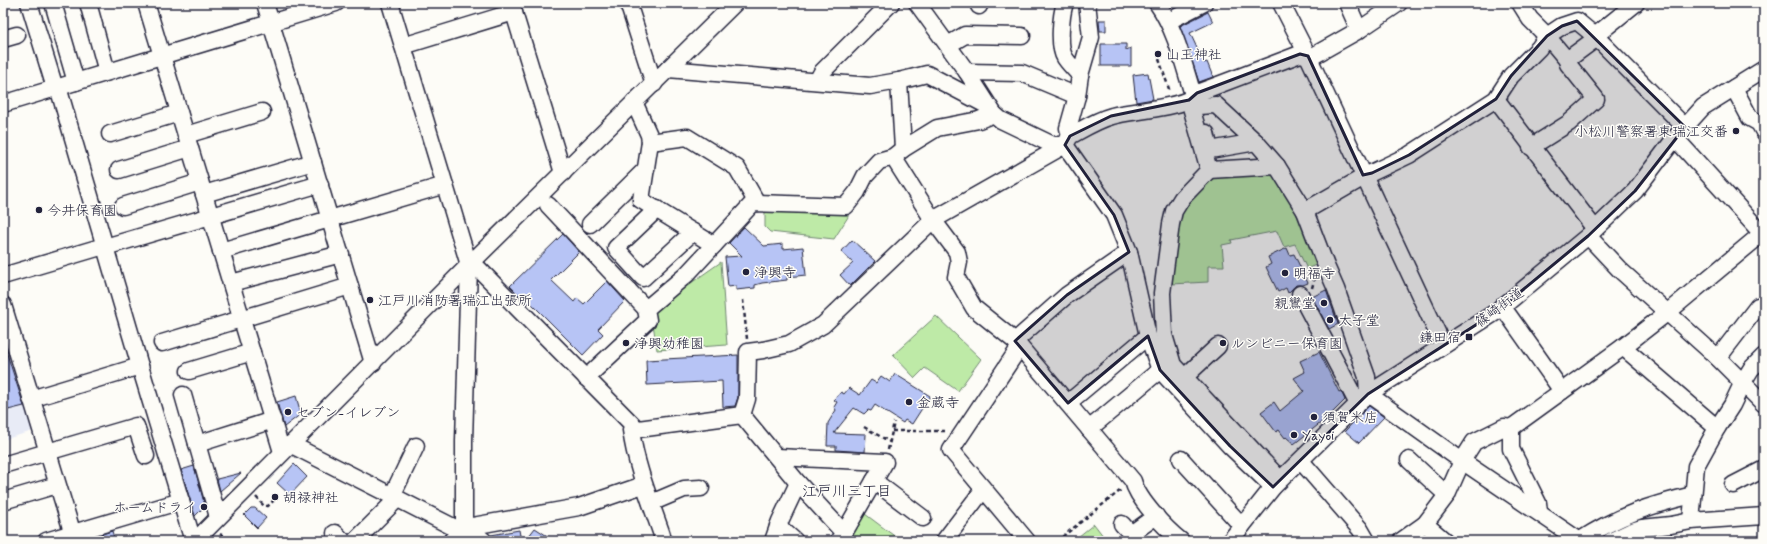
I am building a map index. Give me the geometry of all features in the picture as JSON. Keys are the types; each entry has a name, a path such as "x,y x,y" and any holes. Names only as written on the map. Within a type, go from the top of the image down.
{"street":[{"path":"29,3 57,88 194,541 471,263 735,3"},
{"path":"53,3 76,82"},
{"path":"88,3 107,72"},
{"path":"146,3 273,420 286,448 395,498 461,532 484,541"},
{"path":"265,3 314,162 373,363"},
{"path":"3,104 336,3"},
{"path":"390,3 445,185 471,263 461,532"},
{"path":"628,3 654,84"},
{"path":"817,81 822,72 891,3"},
{"path":"917,3 967,72 991,110 1001,120 1053,144 1067,141"},
{"path":"1065,3 1061,22 1061,40 1064,57 1080,75"},
{"path":"1087,3 1091,37 1080,75 1068,128 1067,141 1114,215 1129,252 1148,336 1160,370 1179,382"},
{"path":"1157,3 1169,21 1171,31 1177,44 1193,101 1209,170"},
{"path":"1169,21 1204,3"},
{"path":"1281,3 1308,56 1443,345"},
{"path":"1347,3 1359,30"},
{"path":"1256,142 1210,150 1193,101 1197,93 1300,54 1314,56 1359,30 1399,3"},
{"path":"1520,3 1530,19 1547,36 1567,60 1568,64 1596,99 1569,123 1531,147"},
{"path":"1567,60 1594,40 1595,36 1636,3"},
{"path":"403,46 513,8 563,173"},
{"path":"1305,211 1364,177 1409,154 1496,99 1511,76 1539,48 1547,36 1562,26 1577,21 1595,36 1680,132 1758,229 1764,232 1668,312 1623,347 1510,428 1504,428 1474,442 1462,461 1447,495 1425,524 1401,541"},
{"path":"948,46 965,36 1022,36"},
{"path":"668,69 870,86 927,74 991,110"},
{"name":"篠崎街道","path":"1230,541 1274,480 1301,461 1363,399 1502,306 1592,233 1635,191 1680,132 1703,107 1764,69"},
{"path":"967,72 1022,73 1076,96"},
{"path":"899,81 898,153 933,220 957,252 959,262 956,277 974,308 1017,345 1133,481 1135,489 1156,516 1172,535 1181,541"},
{"path":"1734,88 1750,118 1759,123 1764,132"},
{"path":"1496,99 1620,270 1718,358 1764,404"},
{"path":"742,415 748,399 748,352 789,344 823,324 933,220 1111,116 1193,101 1216,105 1256,142 1277,166 1305,211 1336,289 1367,376 1363,399"},
{"path":"634,102 649,135 650,142 641,200 714,245"},
{"path":"646,309 686,275 753,204 846,206 857,192 865,176 879,161 898,153 937,128 979,120 991,110"},
{"path":"119,170 262,112"},
{"path":"110,134 179,113"},
{"path":"650,142 688,137 737,168 757,203"},
{"path":"124,206 314,162"},
{"path":"1274,480 1230,446 1179,382 1164,335 1162,293 1171,224 1174,211 1182,198 1209,170 1277,166"},
{"path":"590,224 646,169"},
{"path":"3,276 320,184"},
{"path":"221,251 445,185"},
{"path":"548,205 646,309 648,320 586,378"},
{"path":"657,209 616,248 643,278 693,232"},
{"path":"1027,541 951,450 1017,345 1067,295 1129,252"},
{"path":"231,283 341,254"},
{"path":"471,263 636,428"},
{"path":"162,343 350,286"},
{"path":"1301,295 1363,399 1462,461 1580,541 1603,526 1627,514 1659,503 1693,495"},
{"path":"3,305 74,537"},
{"path":"1502,306 1562,391"},
{"path":"1718,358 1758,306"},
{"path":"1068,403 1148,336"},
{"path":"1179,382 1218,346"},
{"path":"1623,347 1717,428"},
{"path":"189,371 252,352"},
{"path":"1691,521 1696,466 1717,428 1732,406 1751,369 1764,356"},
{"path":"31,399 140,366"},
{"path":"1089,429 1160,370"},
{"path":"183,395 218,517"},
{"path":"662,541 662,535 643,485 631,430 636,428 742,415"},
{"path":"742,415 841,537 885,462 777,457"},
{"path":"197,444 273,420"},
{"path":"3,465 136,426 146,456"},
{"path":"1510,428 1511,449 1538,503 1539,512"},
{"path":"355,541 395,498 416,446"},
{"path":"1181,459 1242,526"},
{"path":"1409,460 1447,495"},
{"path":"1301,461 1360,529 1367,541"},
{"path":"1733,485 1764,468"},
{"path":"874,481 923,518"},
{"path":"795,541 775,534 798,483"},
{"path":"3,501 57,485"},
{"path":"461,532 579,507 643,485"},
{"path":"651,503 684,490 701,488"},
{"path":"944,541 983,490"},
{"path":"46,541 74,537 181,501"},
{"path":"1130,533 1156,516"},
{"path":"1611,541 1632,531 1691,521 1764,516"},
{"path":"1425,524 1446,541"}],"path":[{"path":"1159,59 1173,104"},
{"path":"1301,295 1311,292 1317,271 1326,266"},
{"path":"743,300 748,352"},
{"path":"885,462 894,422"},
{"path":"864,427 890,442"},
{"path":"892,431 947,430 958,438"},
{"path":"1057,541 1133,481"},
{"path":"256,497 264,506 268,506 274,500"}],"highlighted area":[{"path":"1577,21 1685,127 1635,191 1588,236 1496,312 1368,394 1273,487 1230,446 1160,370 1148,336 1068,403 1015,341 1067,295 1129,252 1114,215 1065,145 1070,136 1111,116 1189,100 1197,93 1300,54 1308,56 1363,175 1372,173 1409,155 1496,99 1511,76 1547,36 1562,26"}],"shaded area":[{"path":"3,323 36,430 3,440"}],"green space":[{"path":"1218,172 1278,173 1322,262 1307,269 1295,244 1284,247 1277,231 1231,240 1232,243 1222,245 1224,266 1208,266 1208,282 1172,284 1175,240 1183,206 1194,192"},
{"path":"765,211 848,213 848,217 834,239 770,232 765,227"},
{"path":"721,262 727,345 657,350 651,311"},
{"path":"936,316 981,359 958,391 925,368 915,378 893,355"},
{"path":"861,511 901,541 858,541 847,534"},
{"path":"1094,524 1107,541 1073,541"}],"building":[{"path":"1208,12 1213,22 1190,33 1204,63 1207,62 1213,77 1199,82 1180,26"},
{"path":"1099,20 1106,20 1106,31 1100,31"},
{"path":"1101,44 1126,44 1126,50 1131,48 1131,66 1101,66"},
{"path":"1148,73 1153,99 1136,102 1133,75"},
{"path":"744,227 764,246 783,244 783,249 803,247 806,275 787,277 787,280 762,283 755,285 755,288 736,290 736,286 728,287 725,257 742,256 729,243"},
{"path":"563,234 579,252 551,280 574,302 577,298 584,304 607,281 625,301 598,329 603,334 583,355 530,302 528,304 510,286"},
{"path":"852,240 875,261 850,286 840,275 853,263 841,252"},
{"path":"1287,248 1290,255 1294,254 1308,283 1296,285 1288,293 1286,288 1278,292 1266,267 1271,264 1268,257"},
{"path":"1326,290 1338,324 1329,329 1312,297"},
{"path":"3,342 24,406 8,410 3,393"},
{"path":"1319,352 1339,392 1341,391 1345,400 1327,418 1294,444 1286,437 1285,438 1279,430 1276,432 1261,412 1274,402 1280,411 1304,391 1294,378 1305,372 1300,361"},
{"path":"738,355 738,397 735,406 723,407 722,381 647,385 646,360"},
{"path":"895,374 930,396 912,424 905,420 903,423 875,405 871,411 868,410 864,414 854,408 834,433 866,434 865,452 836,450 836,446 827,446 828,423 836,410 834,407 837,402 834,400 841,392 844,394 849,388 860,395 871,380 876,383 881,376 890,382"},
{"path":"296,396 301,414 284,427 277,402"},
{"path":"1369,406 1384,417 1359,443 1345,431"},
{"path":"294,464 307,477 290,495 277,483"},
{"path":"194,466 205,506 195,516 181,470"},
{"path":"241,473 220,491 217,479"},
{"path":"251,508 255,508 266,518 257,528 244,515"},
{"path":"535,528 555,541 525,541"},
{"path":"519,530 521,541 493,541 491,535"},
{"path":"112,531 115,541 84,541 84,540"}],"place":[{"name":"山王神社","path":"1158,54"},
{"name":"小松川警察署東瑞江交番","path":"1736,131"},
{"name":"今井保育園","path":"39,210"},
{"name":"浄興寺","path":"746,272"},
{"name":"明福寺","path":"1285,273"},
{"name":"江戸川消防署瑞江出張所","path":"370,300"},
{"name":"親鸞堂","path":"1324,303"},
{"name":"太子堂","path":"1330,320"},
{"name":"鎌田宿","path":"1469,337"},
{"name":"浄興幼稚園","path":"626,343"},
{"name":"ルンビニー保育園","path":"1223,343"},
{"name":"金蔵寺","path":"909,402"},
{"name":"セブン-イレブン","path":"288,412"},
{"name":"須賀米店","path":"1314,417"},
{"name":"Yayoi","path":"1294,435"},
{"name":"胡禄神社","path":"275,497"},
{"name":"ホームドライ","path":"204,507"}],"district":[{"name":"江戸川三丁目","path":"847,491"}]}
